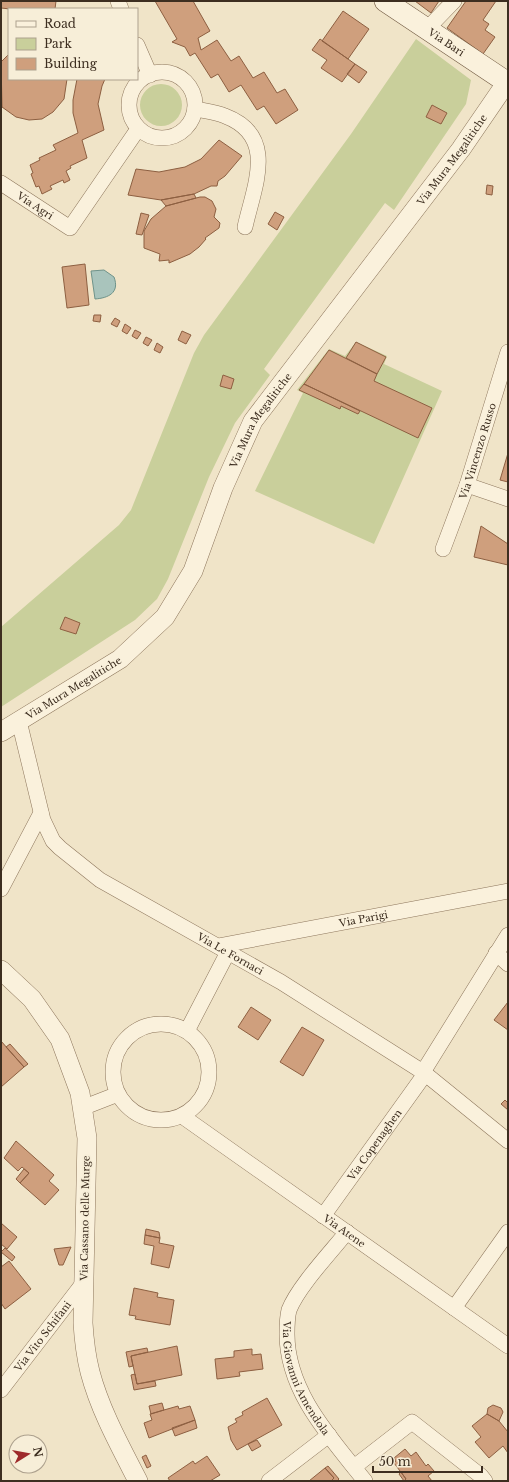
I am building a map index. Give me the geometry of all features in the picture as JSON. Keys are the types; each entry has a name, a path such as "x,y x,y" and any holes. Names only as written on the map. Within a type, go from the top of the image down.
{"main road":[{"name":"Via Bari","path":"385,1 508,82"}],"street":[{"path":"427,29 454,1"},
{"path":"138,47 150,75"},
{"path":"165,72 184,80 191,89 195,109 189,124 178,135 168,138 157,138 147,135 138,129 131,116 129,102 131,92 137,83 150,75 165,72"},
{"name":"Via Mura Megalitiche","path":"1,732 120,659 165,617 193,571 223,488 254,421 461,149 508,82"},
{"path":"195,109 224,116 235,121 255,139 259,160 245,227"},
{"name":"Via Agri","path":"1,183 70,228 138,129"},
{"name":"Via Vincenzo Russo","path":"443,549 466,485 508,352"},
{"path":"466,485 508,499"},
{"name":"Via Le Fornaci","path":"19,721 42,813 53,841 60,848 95,875 281,982 424,1073 508,1141"},
{"path":"1,889 42,813"},
{"name":"Via Parigi","path":"223,949 508,891"},
{"name":"Via Copenaghen","path":"323,1216 424,1073 508,935"},
{"path":"187,1031 223,949"},
{"path":"496,953 508,964"},
{"name":"Via Cassano delle Murge","path":"1,970 32,999 60,1039 80,1093 87,1138 83,1324 90,1372 104,1412 138,1481"},
{"path":"157,1024 173,1025 187,1031 199,1041 207,1055 210,1070 208,1086 201,1101 189,1113 174,1120 158,1121 141,1117 128,1108 118,1094 113,1079 114,1063 119,1048 129,1036 142,1028 157,1024"},
{"path":"82,1108 118,1094"},
{"name":"Via Atene","path":"182,1116 508,1346"},
{"name":"Via Giovanni Amendola","path":"347,1232 296,1296 289,1311 287,1324 288,1356 293,1375 303,1395 329,1435 365,1481"},
{"path":"454,1308 508,1232"},
{"name":"Via Vito Schifani","path":"1,1390 84,1282"},
{"path":"354,1467 412,1422 481,1476 485,1481"},
{"path":"269,1481 329,1435"}],"green space":[{"path":"416,39 471,80 466,104 394,210 385,203 264,369 270,375 235,423 209,477 168,579 157,599 135,620 1,707 1,627 119,525 131,510 194,353 204,335 351,134"},
{"path":"157,84 165,84 176,90 182,101 182,109 176,120 165,126 157,126 146,120 140,109 140,101 146,90"},
{"path":"356,342 387,356 384,364 442,391 374,544 255,491 303,393 297,390 329,349 345,356"}],"water":[{"path":"104,270 114,277 114,291 108,296 95,299 91,271"}],"building":[{"path":"1,1 56,1 55,8 1,8"},
{"path":"155,1 193,1 210,31 198,38 201,50 217,40 231,61 239,56 253,78 264,72 277,93 285,89 298,110 276,124 264,106 257,110 241,85 229,92 218,74 211,78 195,53 190,56 185,47 172,42 177,39"},
{"path":"415,1 439,1 431,13"},
{"path":"466,1 496,1 483,20 489,24 485,30 495,37 483,54 447,28"},
{"path":"343,11 369,29 348,59 322,41"},
{"path":"320,39 355,64 342,82 321,68 327,60 312,50"},
{"path":"8,55 8,80 67,80 64,99 53,112 42,119 29,120 16,117 2,107 1,62"},
{"path":"355,64 367,72 359,83 347,74"},
{"path":"77,80 105,80 98,104 104,130 82,140 87,158 70,166 71,168 66,171 70,180 64,183 63,180 50,186 52,189 42,194 39,186 36,187 31,174 33,173 30,165 40,160 39,158 56,150 53,145 78,133 73,113 73,100"},
{"path":"432,105 447,113 441,124 426,117"},
{"path":"219,140 242,156 225,176 218,181 217,186 211,186 194,194 161,200 128,195 136,169 159,172 185,167 201,159"},
{"path":"487,185 493,186 492,195 486,194"},
{"path":"194,194 196,198 166,206 161,200"},
{"path":"205,197 212,201 216,209 214,217 220,223 219,228 205,238 206,239 199,247 190,254 169,263 169,260 159,261 160,254 144,248 144,231 151,219 166,206"},
{"path":"275,212 284,217 277,230 268,224"},
{"path":"141,213 149,215 142,235 136,234"},
{"path":"85,264 89,305 67,308 62,267"},
{"path":"94,315 101,315 100,322 93,321"},
{"path":"115,318 120,321 117,327 111,324"},
{"path":"125,324 131,328 127,334 122,331"},
{"path":"135,330 141,333 137,339 132,336"},
{"path":"182,331 191,335 186,344 178,340"},
{"path":"146,337 152,340 148,346 143,343"},
{"path":"356,342 386,357 377,374 346,358"},
{"path":"157,343 163,347 160,353 154,350"},
{"path":"329,350 377,374 374,381 432,408 418,438 304,384"},
{"path":"223,375 234,379 231,389 220,386"},
{"path":"304,384 360,411 358,414 341,406 340,409 299,390"},
{"path":"508,453 508,482 500,480"},
{"path":"481,526 508,544 508,565 474,557"},
{"path":"65,617 80,623 76,634 60,629"},
{"path":"508,1002 508,1030 494,1020"},
{"path":"251,1007 271,1020 258,1040 238,1027"},
{"path":"302,1027 324,1040 303,1076 280,1062"},
{"path":"1,1041 24,1067 1,1087"},
{"path":"10,1044 28,1064 24,1067 6,1047"},
{"path":"505,1100 508,1103 508,1110 501,1104"},
{"path":"16,1141 54,1175 49,1181 59,1190 45,1205 20,1183 29,1173 22,1167 18,1171 4,1158"},
{"path":"24,1169 29,1173 20,1183 16,1179"},
{"path":"1,1223 17,1237 7,1249 1,1244"},
{"path":"146,1229 159,1232 160,1238 145,1235"},
{"path":"145,1235 160,1238 159,1243 174,1246 169,1268 151,1264 154,1246 144,1244"},
{"path":"71,1247 63,1265 59,1265 54,1249"},
{"path":"5,1248 15,1257 12,1261 1,1252"},
{"path":"9,1261 31,1289 5,1309 1,1303 1,1267"},
{"path":"134,1288 158,1293 157,1297 174,1300 170,1325 135,1319 136,1316 129,1315"},
{"path":"177,1346 182,1375 137,1384 131,1356"},
{"path":"147,1348 148,1352 131,1356 133,1366 129,1367 126,1352"},
{"path":"252,1349 252,1355 261,1354 263,1369 239,1372 240,1376 217,1379 215,1359 234,1357 234,1351"},
{"path":"135,1374 137,1384 155,1381 156,1386 134,1390 131,1375"},
{"path":"267,1398 282,1425 237,1450 231,1440 228,1427 237,1422 235,1419 243,1415 242,1412"},
{"path":"162,1403 164,1410 151,1414 149,1406"},
{"path":"493,1405 501,1408 503,1412 499,1421 487,1414 488,1408"},
{"path":"178,1406 179,1409 190,1406 195,1420 149,1438 144,1423 152,1420 150,1414"},
{"path":"487,1414 499,1421 508,1432 508,1453 503,1446 489,1458 475,1442 481,1437 472,1426"},
{"path":"195,1420 197,1428 175,1436 172,1428"},
{"path":"257,1440 261,1446 252,1451 248,1444"},
{"path":"405,1449 411,1456 416,1452 426,1466 428,1464 434,1471 428,1476 432,1481 404,1481 406,1479 394,1463 396,1461 394,1458"},
{"path":"146,1455 151,1466 147,1468 142,1457"},
{"path":"207,1456 220,1475 210,1481 170,1481 168,1478 193,1461 195,1464"},
{"path":"328,1466 339,1479 337,1481 331,1481 334,1478 325,1468"},
{"path":"325,1468 334,1478 331,1481 309,1481"},
{"path":"401,1472 406,1479 404,1481 399,1474"}]}
